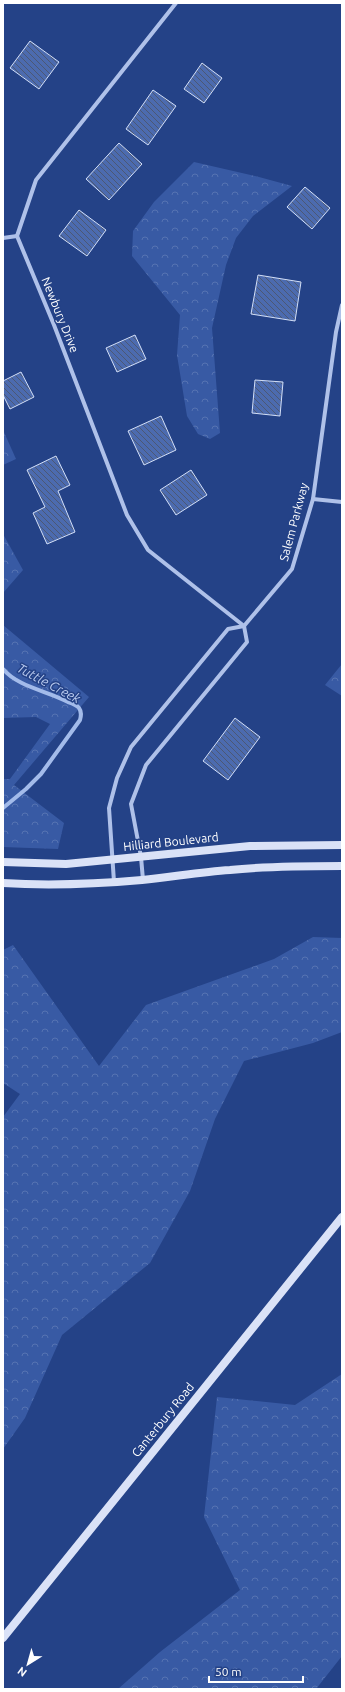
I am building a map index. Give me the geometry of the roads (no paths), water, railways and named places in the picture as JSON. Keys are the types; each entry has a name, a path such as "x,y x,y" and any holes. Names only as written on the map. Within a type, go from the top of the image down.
{"main road":[{"name":"Hilliard Boulevard","path":"3,862 66,864 250,846 342,845"},
{"path":"3,883 31,885 114,882 266,867 342,866"},
{"name":"Canterbury Road","path":"3,1638 342,1217"}],"street":[{"path":"3,238 17,236 36,180 176,3"},
{"name":"Newbury Drive","path":"17,236 54,325 127,515 148,550 244,626"},
{"name":"Salem Parkway","path":"244,626 292,569 313,499 336,332 342,305"},
{"path":"313,499 342,502"},
{"path":"114,882 111,860 109,808 117,778 132,747 228,629 244,626 247,642 146,765 131,804 141,857 143,880"}],"waterway":[{"name":"Tuttle Creek","path":"3,669 17,680 75,705 78,707 81,714 80,720 41,774 3,808"}]}
